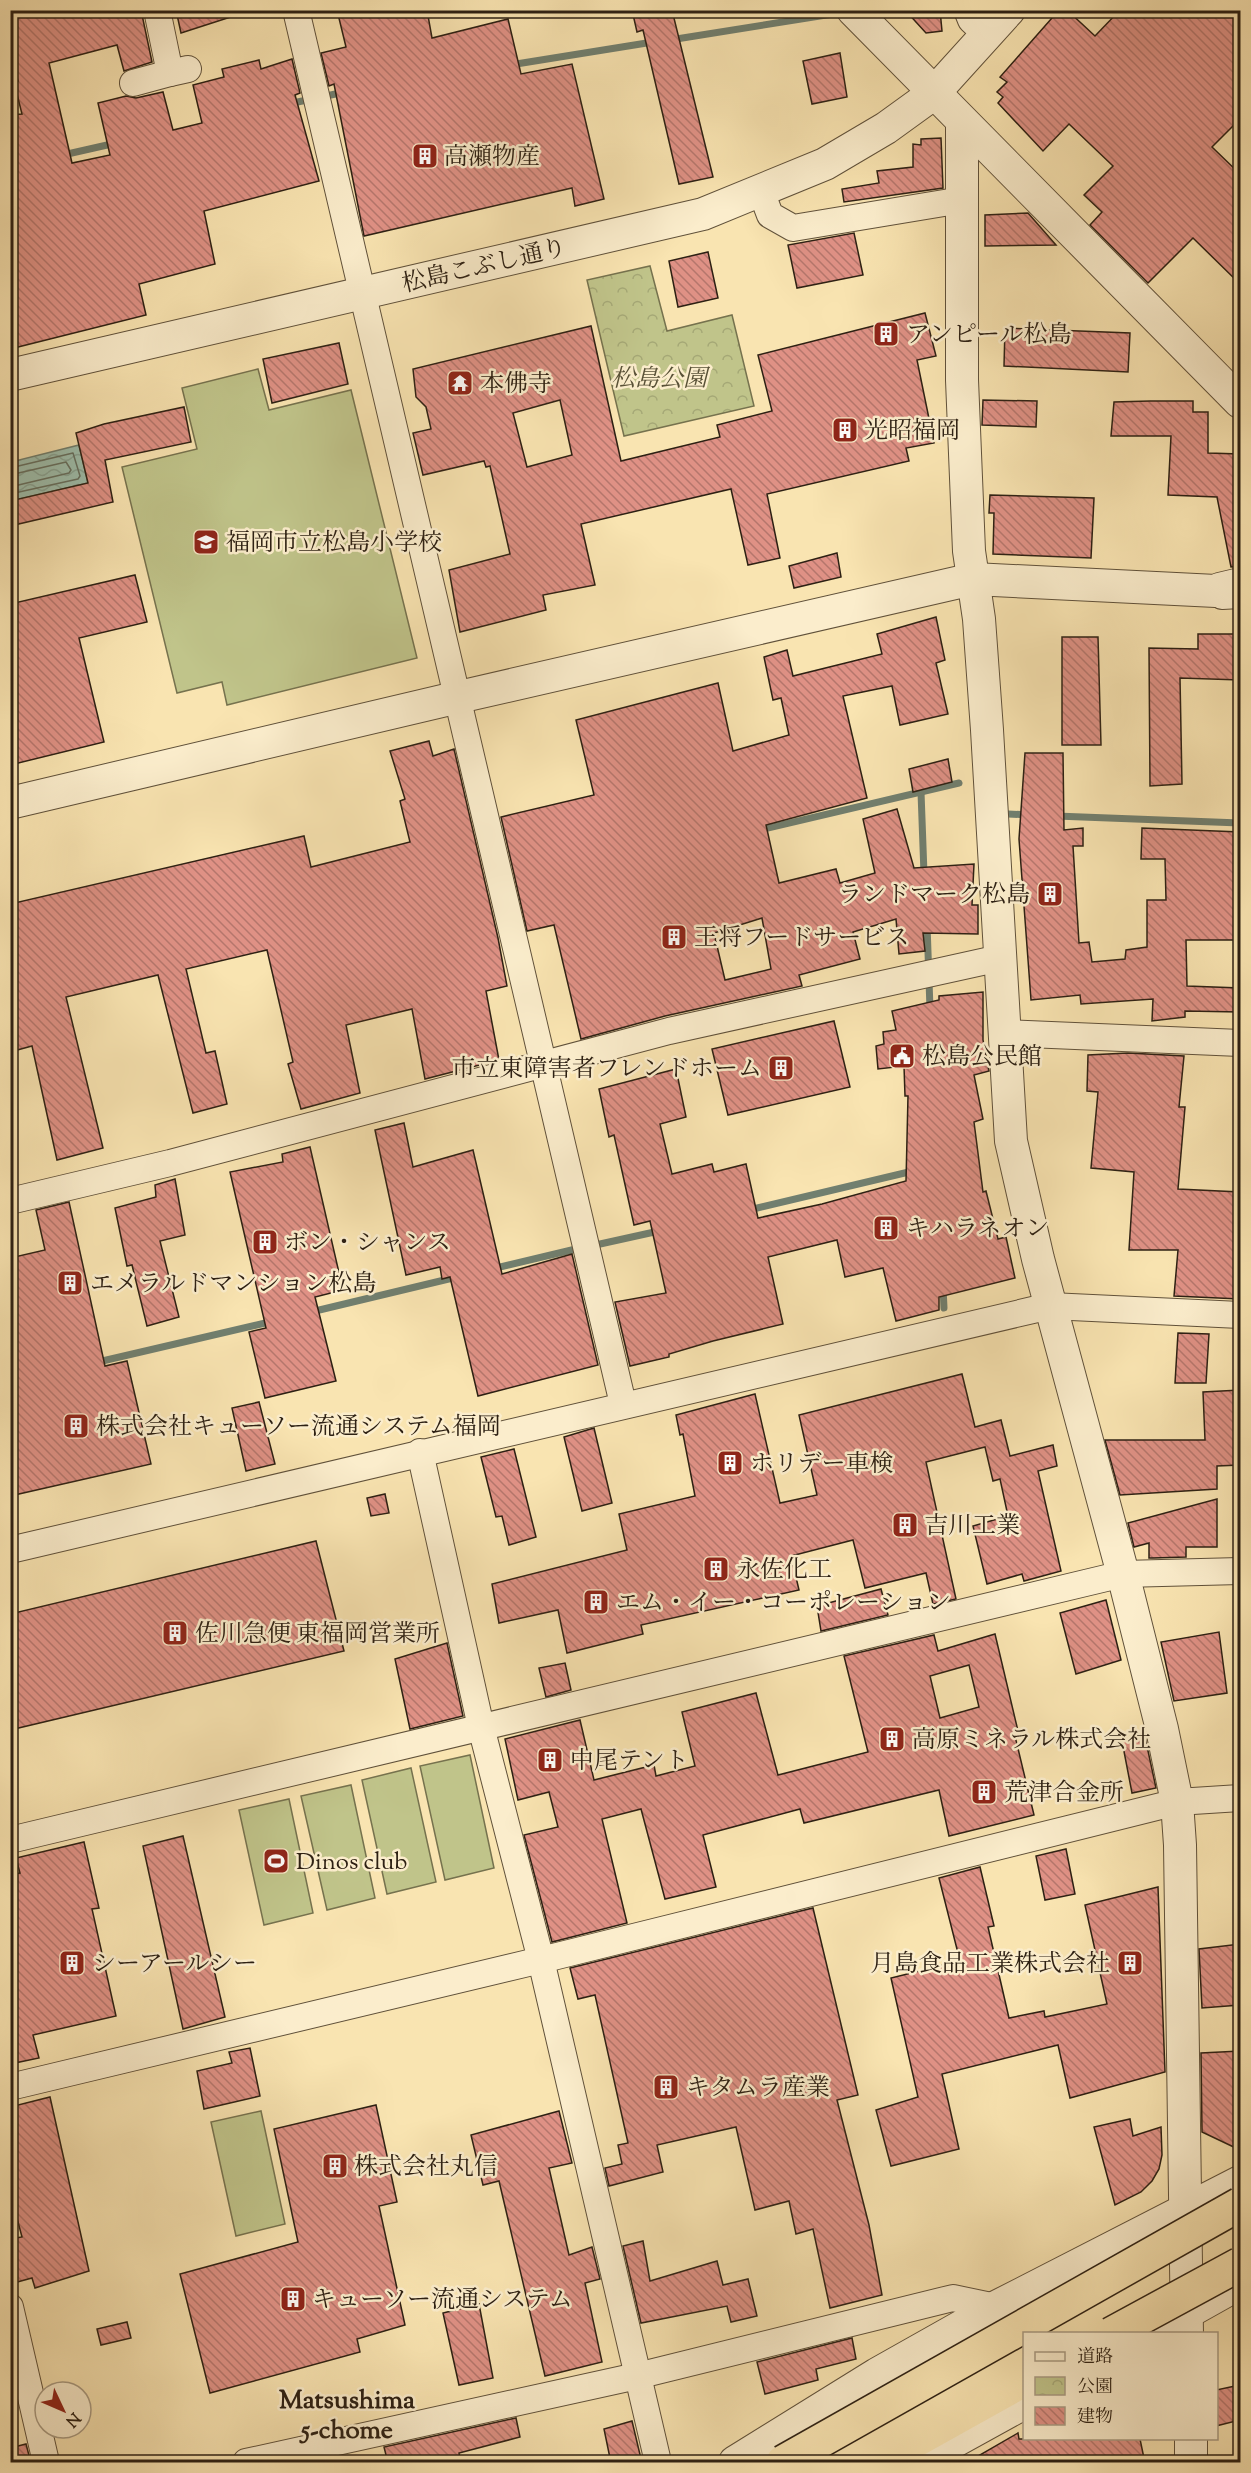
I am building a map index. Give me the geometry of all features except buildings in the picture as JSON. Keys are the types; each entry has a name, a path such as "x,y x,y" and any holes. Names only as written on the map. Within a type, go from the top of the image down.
{"highway":[{"path":"783,2463 1240,2204"},
{"path":"1051,2332 1240,2224"},
{"path":"1115,2332 1240,2264"},
{"path":"820,2463 1023,2347"},
{"path":"877,2463 1023,2381"}],"street":[{"path":"133,83 179,71 157,10"},
{"path":"297,10 624,1404"},
{"path":"853,10 933,94 1240,402"},
{"path":"967,10 971,20 988,36"},
{"name":"松島こぶし通り","path":"10,375 703,214 825,164 886,128 933,94 988,36 1009,10"},
{"path":"962,122 963,380 969,551 987,719 1011,1141 1050,1306 1123,1574 1162,1729 1177,1802 1180,1845 1187,2323"},
{"path":"761,191 770,215 793,228 962,200"},
{"path":"10,803 973,579 1232,589"},
{"path":"10,1201 170,1163 669,1031 1000,958"},
{"path":"1005,1033 1240,1043"},
{"path":"10,1550 624,1404 1050,1306 1240,1315"},
{"path":"420,1452 482,1727 541,1960 658,2463"},
{"path":"10,1840 1123,1574 1240,1571"},
{"path":"10,2087 541,1960 1177,1802 1240,1798"},
{"path":"735,2463 877,2374 996,2307 1240,2182"},
{"path":"1156,2332 1187,2323 1240,2283"},
{"path":"246,2463 637,2376 953,2298 996,2307"},
{"path":"10,2307 46,2463"},
{"path":"916,2463 1023,2404"},
{"path":"1191,2440 1191,2463"}],"green space":[{"name":"松島公園","path":"650,266 667,331 732,315 754,406 624,436 587,280"},
{"path":"258,369 269,410 351,390 417,658 227,705 222,682 177,693 122,467 197,449 182,388"},
{"name":"Dinos club","path":"470,1755 494,1868 445,1880 420,1766"},
{"name":"Dinos club","path":"411,1768 436,1882 387,1894 362,1780"},
{"name":"Dinos club","path":"351,1785 375,1898 327,1910 301,1796"},
{"name":"Dinos club","path":"289,1799 313,1913 264,1925 239,1810"},
{"path":"261,2111 285,2224 236,2236 211,2122"}],"water":[{"path":"79,445 88,483 11,501 11,462"}],"waterway":[{"path":"670,40 845,12"},
{"path":"510,65 653,42"},
{"path":"288,104 345,92"},
{"path":"63,155 116,143"},
{"path":"760,830 959,783"},
{"path":"921,792 924,874"},
{"path":"1008,814 1030,815"},
{"path":"1056,816 1240,823"},
{"path":"927,924 930,1009"},
{"path":"749,1210 913,1171"},
{"path":"591,1246 659,1231"},
{"path":"492,1269 580,1248"},
{"path":"311,1312 457,1277"},
{"path":"943,1287 944,1308"},
{"path":"98,1362 274,1321"}],"place":[{"name":"高瀬物産","path":"425,156"},
{"name":"アンピール松島","path":"886,334"},
{"name":"本佛寺","path":"460,383"},
{"name":"光昭福岡","path":"845,430"},
{"name":"福岡市立松島小学校","path":"206,542"},
{"name":"ランドマーク松島","path":"1050,894"},
{"name":"王将フードサービス","path":"674,937"},
{"name":"松島公民館","path":"902,1056"},
{"name":"市立東障害者フレンドホーム","path":"781,1068"},
{"name":"キハラネオン","path":"886,1228"},
{"name":"ボン・シャンス","path":"265,1242"},
{"name":"エメラルドマンション松島","path":"70,1283"},
{"name":"株式会社キューソー流通システム福岡","path":"76,1426"},
{"name":"ホリデー車検","path":"730,1463"},
{"name":"吉川工業","path":"905,1525"},
{"name":"永佐化工","path":"716,1569"},
{"name":"エム・イー・コーポレーション","path":"596,1602"},
{"name":"佐川急便 東福岡営業所","path":"175,1633"},
{"name":"高原ミネラル株式会社","path":"892,1739"},
{"name":"中尾テント","path":"550,1760"},
{"name":"荒津合金所","path":"984,1792"},
{"name":"Dinos club","path":"276,1861"},
{"name":"シーアールシー","path":"72,1963"},
{"name":"月島食品工業株式会社","path":"1130,1963"},
{"name":"キタムラ産業","path":"666,2087"},
{"name":"株式会社丸信","path":"335,2166"},
{"name":"キューソー流通システム","path":"293,2299"}],"district":[{"name":"Matsushima 5-chome","path":"347,2414"}]}
